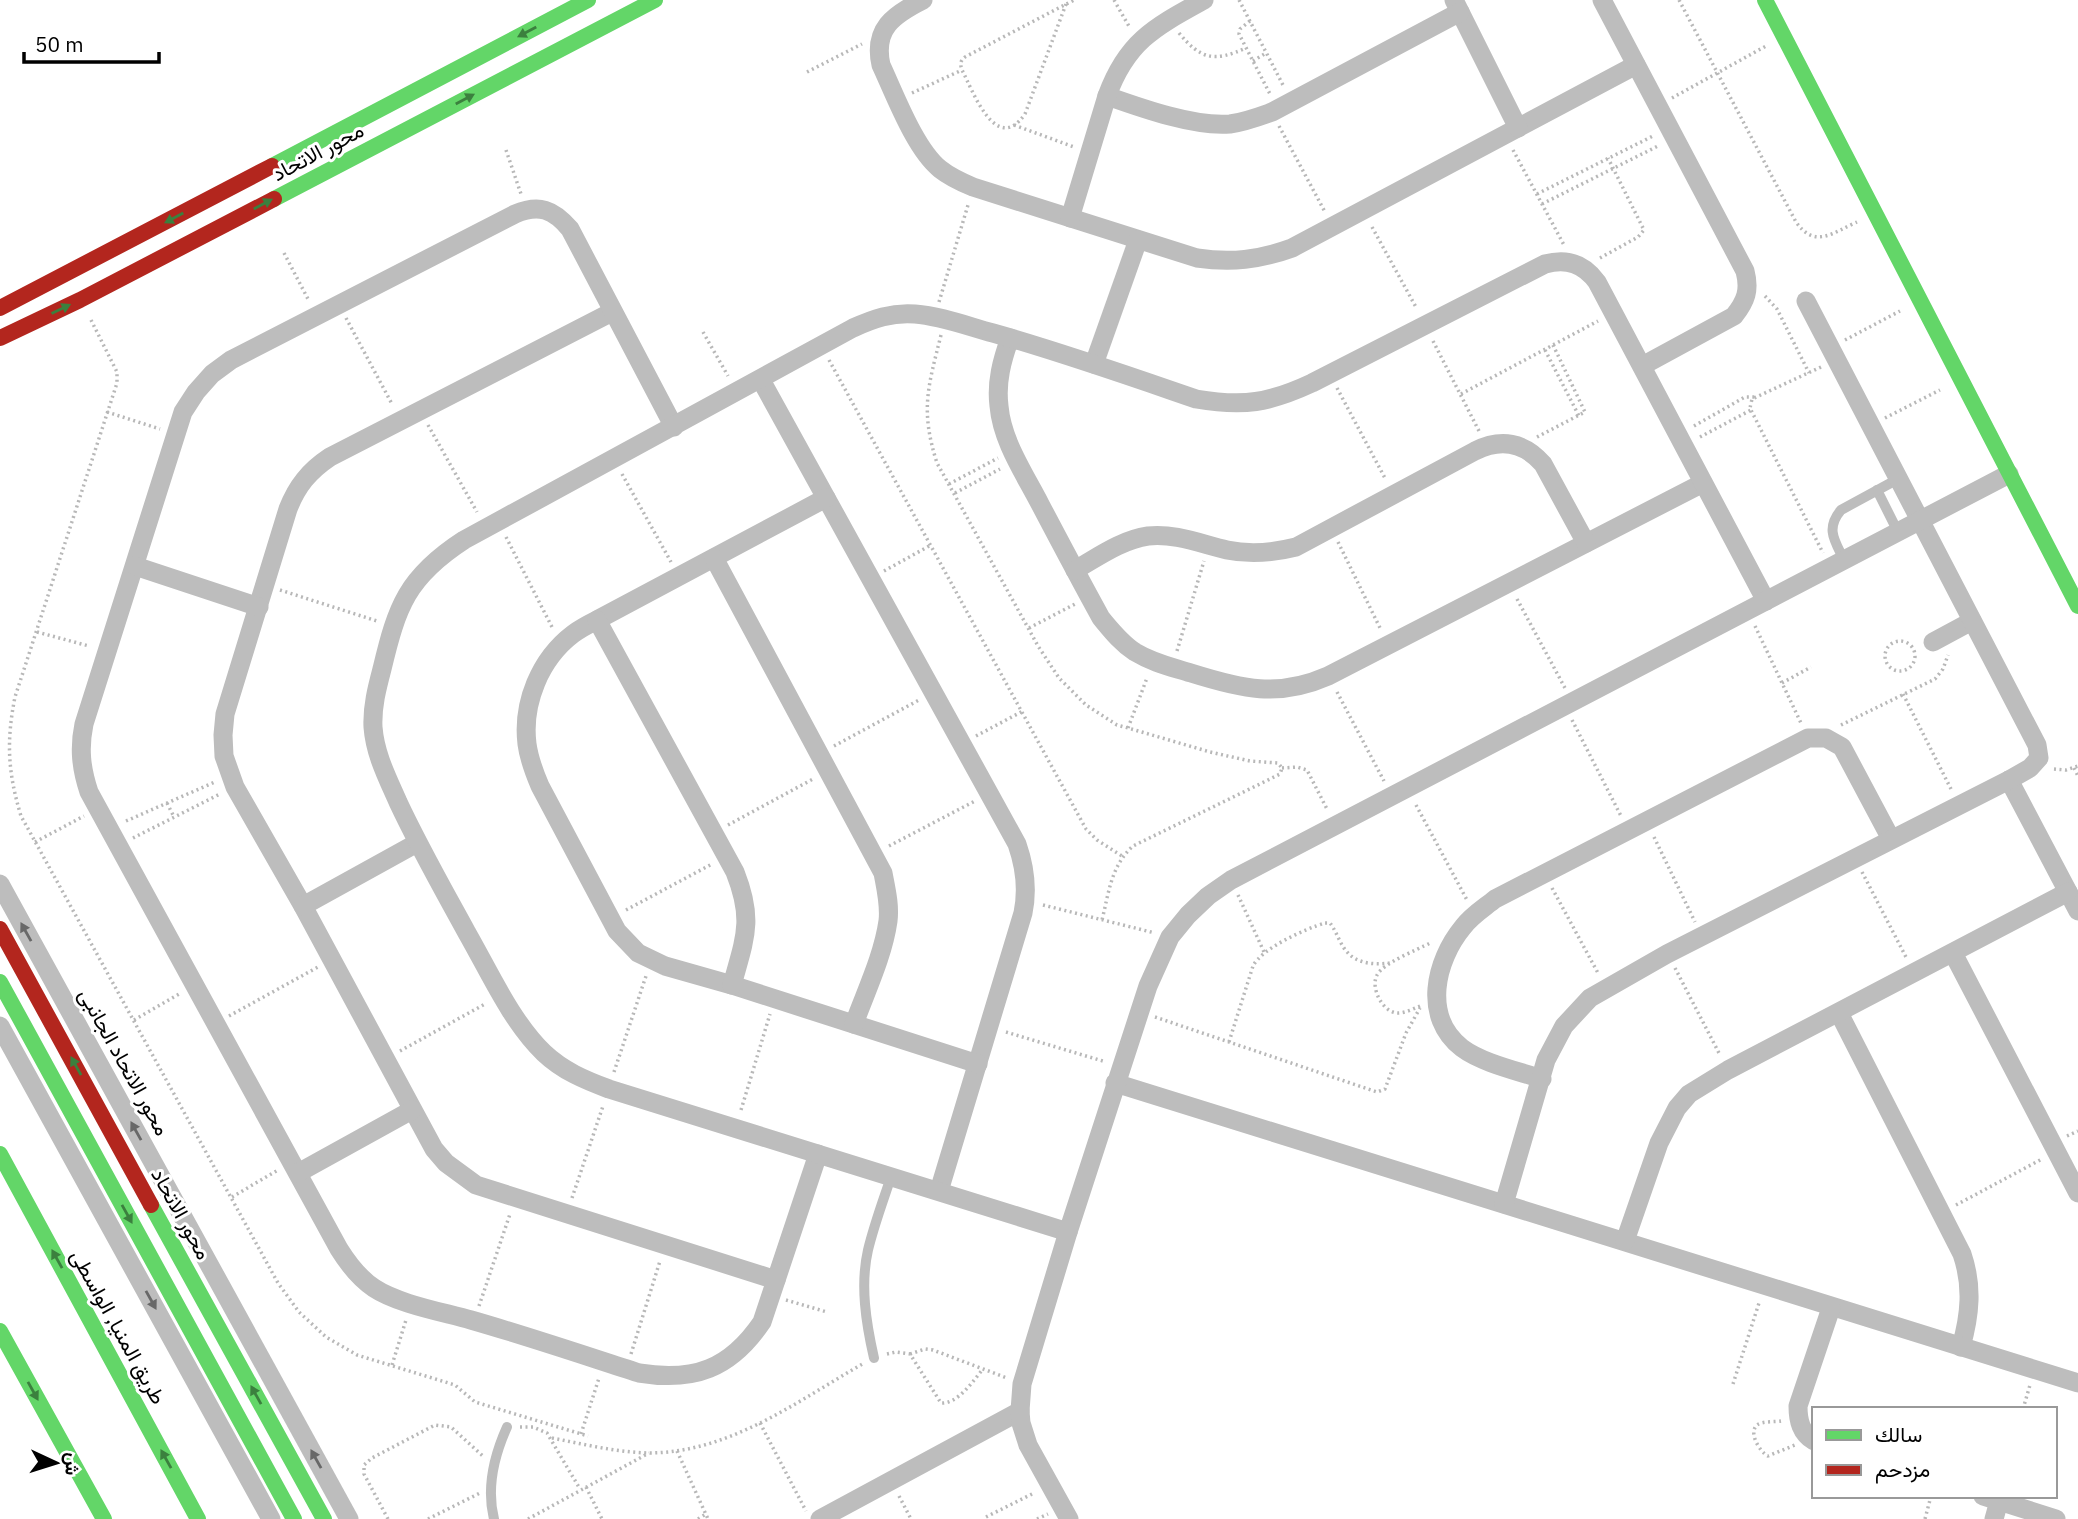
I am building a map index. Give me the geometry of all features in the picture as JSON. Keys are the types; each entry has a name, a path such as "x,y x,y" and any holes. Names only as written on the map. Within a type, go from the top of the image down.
{"street":[{"name":"محور الاتحاد","path":"0,308 588,0"},
{"name":"محور الاتحاد","path":"0,338 80,300 655,0"},
{"path":"923,0 895,16 882,34 879,54 881,65 923,151 938,168 973,187 1197,258 1221,262 1269,257 1292,248 1636,65"},
{"path":"1070,218 1107,96 1119,67 1138,42 1168,20 1204,0"},
{"path":"1602,0 1745,271 1748,283 1747,295 1734,316 1642,366"},
{"path":"1765,0 2078,606"},
{"path":"1107,96 1206,123 1240,122 1280,107 1457,6 1512,132"},
{"path":"674,427 570,229 551,212 539,208 527,209 231,360 212,374 196,392 183,412 175,434 84,724 81,741 83,775 89,792 349,1265 361,1279 376,1290 393,1298 626,1369 663,1377 687,1376 731,1358 749,1342 762,1322 818,1154"},
{"path":"1094,364 1138,240"},
{"path":"1068,1232 596,1084 564,1068 545,1054 530,1037 502,995 417,843 377,751 373,724 375,697 392,625 402,600 419,576 439,556 853,328 892,314 940,318 1094,364 1196,399 1226,404 1256,402 1285,396 1554,261 1578,265 1597,282 1766,601"},
{"path":"1504,1204 1546,1060 1564,1026 1583,1004 1606,987 1667,954 2009,780 2035,764 2039,751 2037,745 1806,301"},
{"path":"612,312 330,457 304,479 294,493 288,509 225,714 224,755 232,781 303,905 412,1110 434,1149 446,1163 476,1185 665,1245 773,1288"},
{"path":"1010,338 1002,359 998,382 1003,429 1101,618 1115,635 1153,662 1236,687 1261,691 1312,684 1703,483"},
{"path":"761,380 1022,857 1026,901 939,1191"},
{"path":"1075,570 1126,542 1148,536 1171,536 1251,553 1296,547 1487,445 1509,443 1520,446 1543,464 1586,543"},
{"path":"1069,1519 1028,1445 1021,1423 1022,1384 1118,1075 1158,960 1170,937 1198,905 1231,880 2009,474"},
{"path":"826,498 574,633 547,662 537,680 528,712 527,744 531,766 610,918 626,943 651,961 978,1064"},
{"path":"714,558 883,873 888,896 884,942 854,1024"},
{"path":"135,566 259,607"},
{"path":"2058,568 2078,571"},
{"path":"597,620 743,891 747,932 732,985"},
{"path":"1941,638 1972,621"},
{"path":"1542,1079 1478,1057 1462,1048 1449,1034 1429,1002 1452,943 1469,920 1496,899 1813,737 1835,741 1842,747 1891,839"},
{"path":"2009,780 2078,911"},
{"path":"303,905 417,843"},
{"name":"محور الاتحاد الجانبى","path":"0,884 349,1519"},
{"path":"1625,1241 1659,1143 1677,1108 1689,1094 1728,1070 2068,892"},
{"name":"محور الاتحاد","path":"0,929 324,1519"},
{"path":"1953,953 2078,1193"},
{"path":"0,982 294,1519"},
{"path":"1839,1013 1962,1254 1968,1271 1969,1309 1961,1347"},
{"path":"0,1026 271,1519"},
{"path":"1118,1075 1504,1204 2078,1384"},
{"path":"295,1167 412,1110"},
{"name":"طريق المنيا, الواسطى","path":"0,1154 198,1519"},
{"path":"1812,1440 1802,1429 1798,1418 1801,1394 1831,1308"},
{"path":"0,1331 104,1519"},
{"path":"820,1519 1020,1411"},
{"path":"246,1472 263,1463"},
{"path":"1992,1506 2056,1519"}],"lane":[{"path":"1837,564 1832,527 1834,518 1840,510 1898,479"},
{"path":"1877,490 1898,532"},
{"path":"874,1358 868,1331 864,1278 868,1251 891,1177"},
{"path":"494,1519 491,1487 493,1466 508,1427"}],"path":[{"path":"1066,4 1021,121 1006,127 990,122 960,62 965,57 1066,4 1074,0"},
{"path":"1114,0 1138,42"},
{"path":"1239,0 1267,52 1280,107"},
{"path":"1679,0 1803,233 1813,238 1825,237 1875,215"},
{"path":"1168,20 1189,46 1198,52 1222,57 1246,48"},
{"path":"1250,21 1239,31 1280,107 1333,226"},
{"path":"807,72 882,34"},
{"path":"1658,106 1783,36"},
{"path":"1253,61 1267,52"},
{"path":"897,100 962,70"},
{"path":"1014,125 1090,152"},
{"path":"1512,132 1537,194 1578,265 1638,237 1644,230 1608,158"},
{"path":"1537,194 1633,146 1672,133"},
{"path":"1542,204 1637,156 1672,133"},
{"path":"1633,146 1637,156"},
{"path":"506,150 527,209"},
{"path":"1588,169 1593,178"},
{"path":"973,187 940,318 928,391 926,415 929,440 937,463 1059,678 1086,705 1128,729 1210,752 1250,761 1278,763 1282,768"},
{"path":"284,253 317,316"},
{"path":"1748,283 1769,299 1777,309 1809,373"},
{"path":"1837,564 1751,410 1750,403 1752,399 1809,373 1833,354 1920,300"},
{"path":"339,304 401,420"},
{"path":"1461,394 1614,313"},
{"path":"703,332 737,393"},
{"path":"1520,446 1584,414 1553,345"},
{"path":"821,346 1086,829 1122,856"},
{"path":"1545,350 1579,416"},
{"path":"1330,374 1394,494"},
{"path":"1871,425 1961,379"},
{"path":"1681,440 1745,397 1757,397"},
{"path":"1681,440 1751,410"},
{"path":"107,411 175,434"},
{"path":"420,411 492,525 561,645"},
{"path":"949,484 1015,455"},
{"path":"955,493 1015,455"},
{"path":"614,460 679,576"},
{"path":"1331,528 1389,646"},
{"path":"870,578 931,545"},
{"path":"1172,667 1209,545"},
{"path":"1508,583 1568,704 1702,936"},
{"path":"265,586 392,625"},
{"path":"1029,628 1089,597"},
{"path":"1748,611 1782,683 1813,737 1935,679 1943,669 1950,646 1941,638"},
{"path":"37,632 108,651"},
{"path":"1904,641 1913,649 1914,661 1907,670 1895,671 1886,663 1885,652 1892,642 1904,641"},
{"path":"1128,729 1153,662"},
{"path":"1782,683 1811,667"},
{"path":"1328,676 1399,791 1469,920 1390,963 1381,970 1375,982 1375,989 1384,1007 1396,1013 1403,1013 1429,1002"},
{"path":"714,833 934,693"},
{"path":"1903,694 1959,805"},
{"path":"962,743 1023,710"},
{"path":"2035,764 2056,770 2076,767 2078,776"},
{"path":"1102,920 1115,869 1122,856 1133,846 1279,774 1282,768"},
{"path":"1282,768 1307,769 1335,825"},
{"path":"114,837 167,803 232,781"},
{"path":"114,837 174,818 232,781"},
{"path":"874,854 989,793"},
{"path":"167,803 174,818"},
{"path":"35,843 98,808"},
{"path":"610,918 726,856"},
{"path":"1855,858 1915,973"},
{"path":"1545,874 1606,987"},
{"path":"1231,880 1264,952"},
{"path":"1026,901 1170,937"},
{"path":"1229,1042 1253,966 1257,957 1264,952 1330,923 1347,953 1357,959 1379,965 1390,963"},
{"path":"1667,954 1728,1070"},
{"path":"216,1023 332,959"},
{"path":"134,1020 195,985"},
{"path":"385,1059 502,995"},
{"path":"735,1128 774,998"},
{"path":"1139,1012 1377,1092 1386,1085 1406,1033 1429,1002"},
{"path":"989,1027 1118,1075"},
{"path":"1941,1213 2056,1151"},
{"path":"232,1197 295,1167"},
{"path":"473,1321 516,1198"},
{"path":"626,1369 665,1245"},
{"path":"1732,1384 1764,1286"},
{"path":"773,1288 827,1312"},
{"path":"393,1365 411,1303"},
{"path":"552,1438 621,1451 649,1453 677,1451 726,1439 760,1423 874,1358 896,1352 910,1354 925,1349 933,1350 1022,1384"},
{"path":"910,1354 941,1403 946,1404 953,1400 984,1369"},
{"path":"581,1434 604,1362"},
{"path":"2024,1407 2035,1370"},
{"path":"1798,1418 1758,1425 1754,1434 1760,1450 1763,1454 1772,1455 1812,1440"},
{"path":"760,1423 810,1519"},
{"path":"388,1519 364,1474 364,1465 428,1428 435,1425 451,1427 493,1466"},
{"path":"508,1427 533,1427 547,1433 580,1490"},
{"path":"677,1451 707,1517 698,1519"},
{"path":"528,1519 649,1453"},
{"path":"891,1481 911,1519"},
{"path":"986,1517 1050,1485"},
{"path":"428,1519 491,1487"},
{"path":"586,1487 602,1519"},
{"path":"1925,1519 1930,1498"}],"traffic: fast":[{"path":"272,166 588,0"},
{"path":"274,199 655,0"},
{"path":"1765,0 2078,606"},
{"path":"0,982 294,1519"},
{"path":"0,1154 198,1519"},
{"path":"151,1205 324,1519"},
{"path":"0,1331 104,1519"}],"traffic: jam":[{"path":"0,308 272,166"},
{"path":"0,338 80,300 274,199"},
{"path":"0,929 151,1205"}]}
